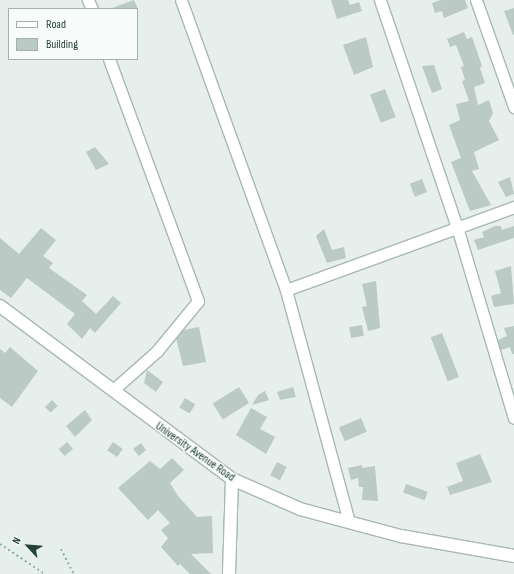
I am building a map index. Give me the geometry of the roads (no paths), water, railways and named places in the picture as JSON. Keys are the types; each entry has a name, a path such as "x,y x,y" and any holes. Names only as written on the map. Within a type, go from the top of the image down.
{"main road":[{"name":"University Avenue Road","path":"0,306 232,479 300,509 349,522 514,556"},
{"path":"228,574 232,479"}],"street":[{"path":"181,0 286,290 349,522"},
{"path":"380,0 456,227 514,418"},
{"path":"476,0 514,107"},
{"path":"109,60 198,302 156,351 113,390"},
{"path":"286,290 514,207"}]}
